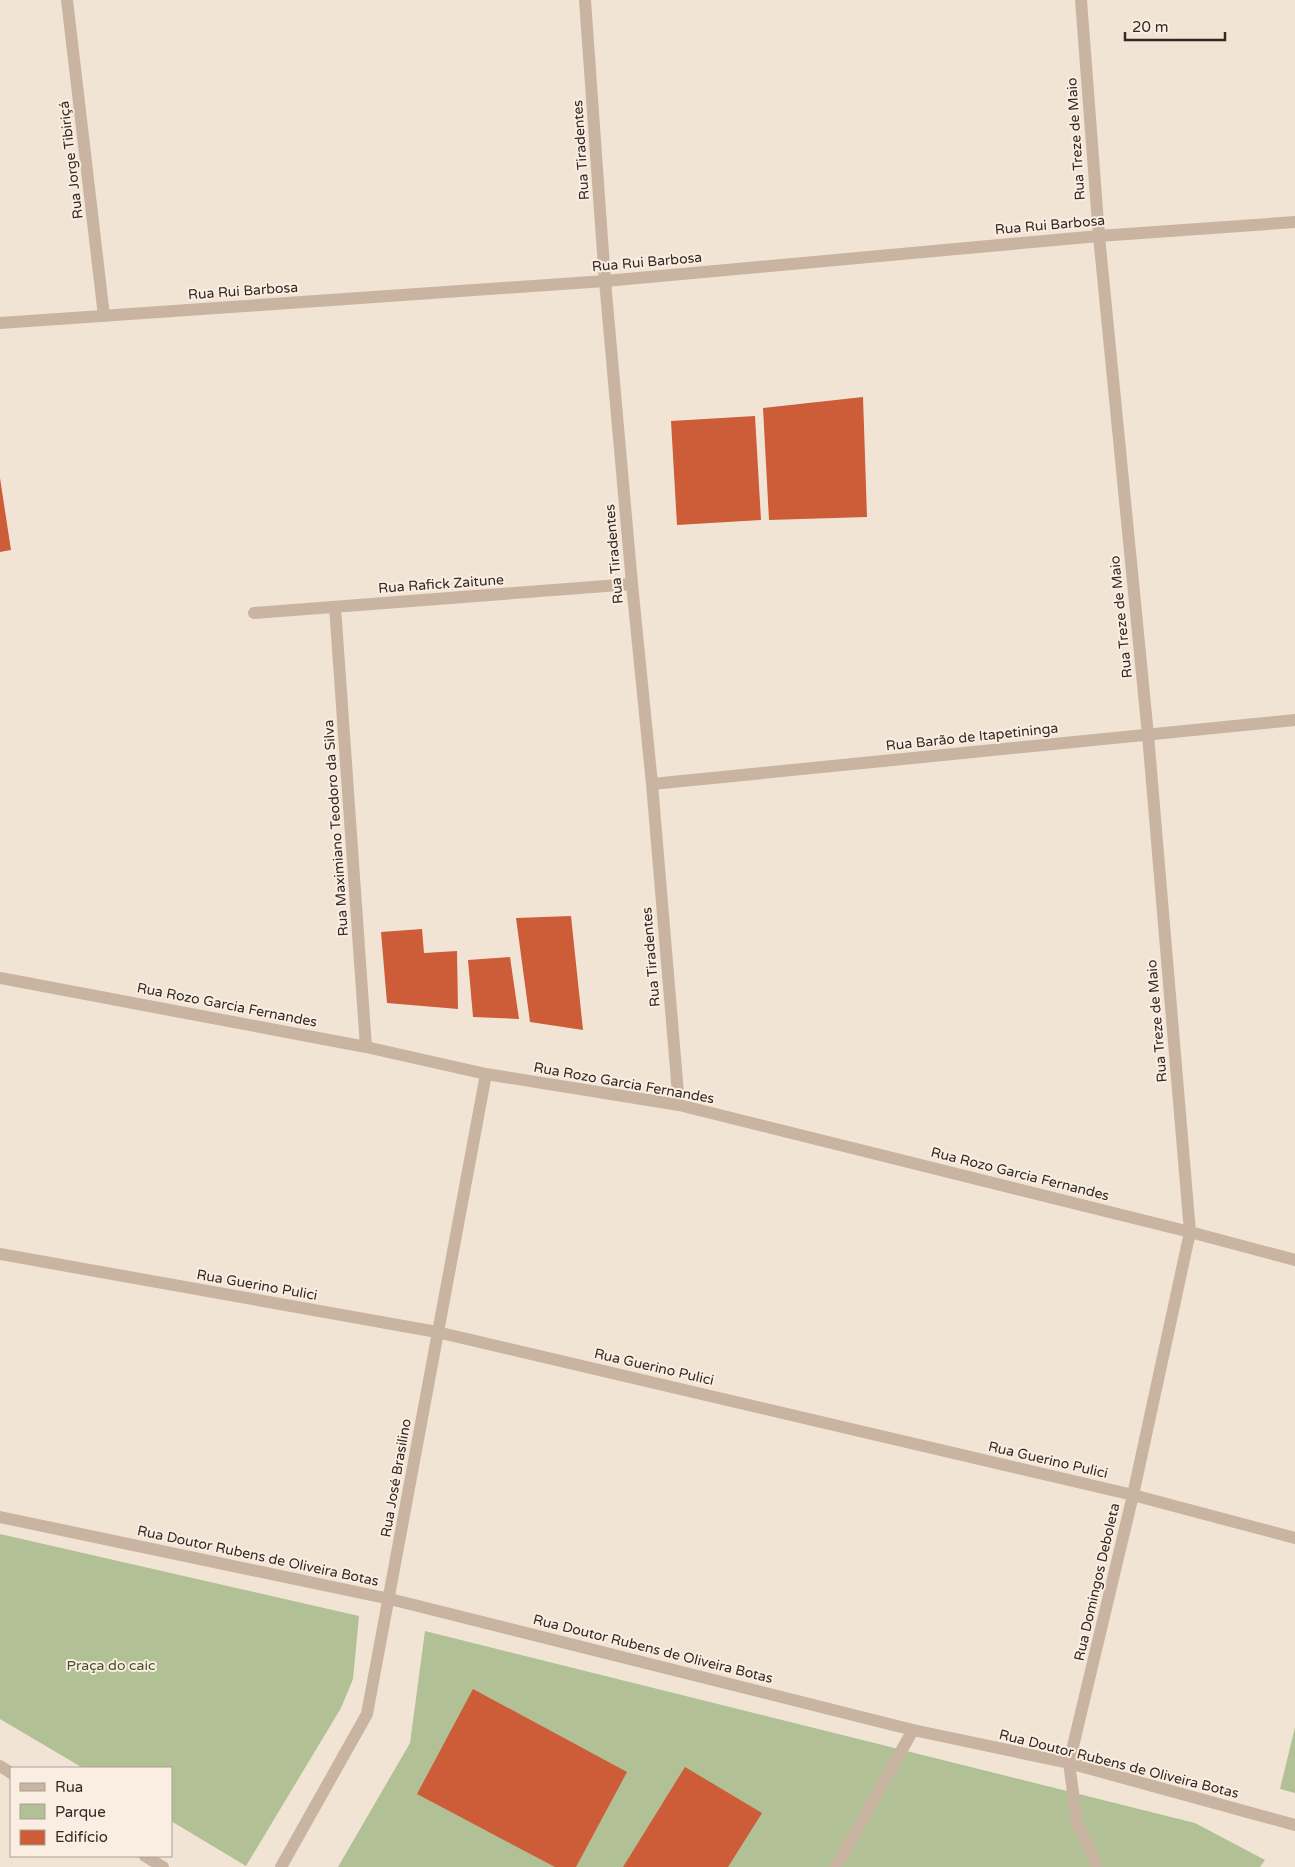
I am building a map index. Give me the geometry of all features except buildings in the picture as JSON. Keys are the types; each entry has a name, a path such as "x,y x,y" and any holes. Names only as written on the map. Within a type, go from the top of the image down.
{"street":[{"name":"Rua Jorge Tibiriçá","path":"67,0 104,316"},
{"name":"Rua Tiradentes","path":"585,0 605,281 652,784 679,1105"},
{"name":"Rua Treze de Maio","path":"1081,0 1099,236 1148,735 1190,1232"},
{"name":"Rua Rui Barbosa","path":"0,323 605,281 1099,236 1295,222"},
{"name":"Rua Rafick Zaitune","path":"254,613 632,584"},
{"name":"Rua Maximiano Teodoro da Silva","path":"335,607 366,1047"},
{"name":"Rua Barão de Itapetininga","path":"652,784 1295,720"},
{"name":"Rua Rozo Garcia Fernandes","path":"0,978 366,1047 486,1074 679,1105 1190,1232 1295,1260"},
{"name":"Rua José Brasilino","path":"281,1867 368,1714 486,1074"},
{"name":"Rua Domingos Deboleta","path":"1069,1763 1133,1495 1190,1232"},
{"name":"Rua Guerino Pulici","path":"0,1254 437,1332 1133,1495 1295,1538"},
{"name":"Rua Doutor Rubens de Oliveira Botas","path":"0,1517 390,1599 913,1730 1069,1763 1295,1825"},
{"path":"836,1867 913,1730"},
{"path":"1069,1763 1077,1822 1097,1867"},
{"path":"147,1857 163,1867"}],"green space":[{"name":"Praça do caic","path":"0,1534 359,1616 353,1679 341,1708 246,1866 172,1822 172,1767 81,1767 0,1719"},
{"path":"425,1631 1195,1823 1265,1860 1260,1867 338,1867 410,1743"},
{"path":"1295,1727 1295,1793 1280,1789"}]}
